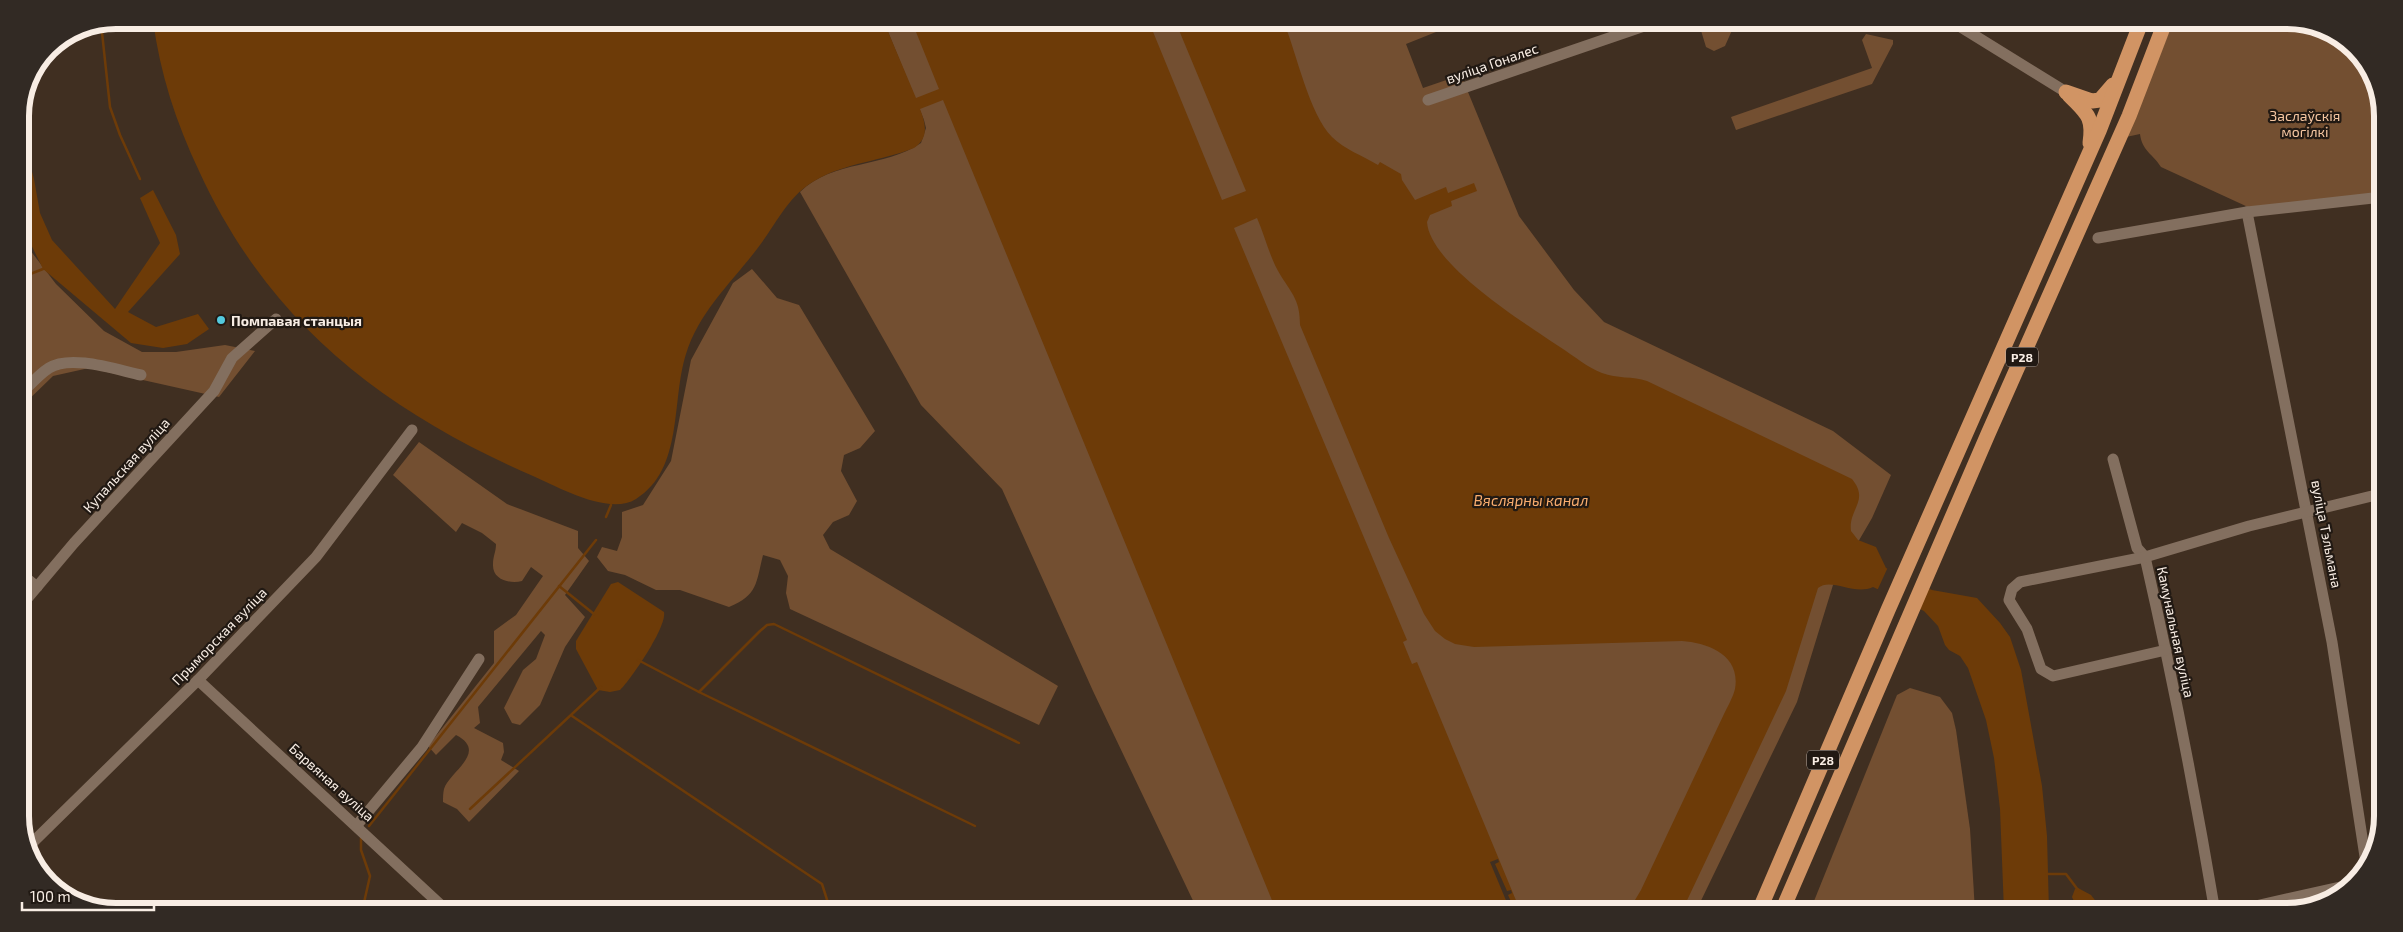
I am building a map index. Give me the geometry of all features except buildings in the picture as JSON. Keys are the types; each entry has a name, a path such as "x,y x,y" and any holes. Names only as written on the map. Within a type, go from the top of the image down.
{"highway":[{"name":"Р28","path":"1762,903 1888,610 2088,155 2125,67 2139,29"},
{"name":"Р28","path":"1785,903 2129,116 2162,29"},
{"path":"2066,92 2092,101 2100,100 2108,94 2125,67"},
{"path":"2066,92 2087,114 2093,126 2088,155"}],"street":[{"name":"вуліца Гоналес","path":"1428,100 1635,29"},
{"path":"1964,29 2066,92"},
{"path":"2098,238 2247,212 2374,198"},
{"name":"вуліца Тэльмана","path":"2247,212 2308,511 2332,642 2365,856"},
{"name":"Купальская вуліца","path":"29,596 161,447 214,391 232,358 276,319"},
{"path":"29,387 51,367 62,363 95,365 141,375"},
{"name":"Прыморская вуліца","path":"33,842 198,680 316,557 412,430"},
{"name":"Камунальная вуліца","path":"2113,459 2137,548 2145,558 2166,650 2199,816 2214,903"},
{"path":"2166,650 2053,676 2048,675 2041,669 2027,629 2009,600 2012,589 2020,582 2145,558 2249,526 2374,495"},
{"path":"29,580 37,587"},
{"path":"357,825 422,747 479,659"},
{"name":"Барвяная вуліца","path":"198,680 357,825 439,903"},
{"path":"2268,903 2338,887"}],"green space":[{"name":"Вяслярны канал","path":"887,29 1435,29 1436,32 1406,44 1423,88 1461,75 1519,216 1574,290 1604,322 1833,431 1891,475 1872,518 1833,585 1797,702 1700,903 1194,903 1093,691 1002,489 921,405 800,192 827,174 891,157 921,143 926,128"},
{"path":"1701,29 1733,29 1725,46 1714,51 1706,47"},
{"name":"Заслаўскія могілкі","path":"2170,29 2304,30 2335,43 2349,54 2363,72 2370,88 2374,110 2374,195 2248,207 2161,167 2145,148 2140,134 2126,137"},
{"path":"1866,34 1893,40 1893,44 1872,84 1736,130 1731,117 1872,68 1862,40"},
{"path":"29,249 56,284 104,331 142,352 176,352 225,345 255,351 219,397 89,368 53,376 29,399"},
{"path":"752,269 777,298 799,305 875,431 860,448 844,455 841,471 857,501 849,515 833,522 823,535 830,549 1058,686 1039,725 790,609 786,593 788,576 780,560 763,555 757,581 751,593 746,598 729,607 680,590 656,590 625,575 608,571 597,557 602,547 617,551 622,537 622,512 643,505 671,461 691,360 733,283"},
{"path":"419,442 507,504 578,531 578,548 589,561 565,595 585,617 565,647 540,705 520,725 512,723 504,708 523,670 536,659 545,635 541,631 478,707 480,723 474,728 503,743 504,752 501,760 519,771 469,822 457,809 443,802 443,794 447,782 468,755 469,748 456,735 436,755 428,746 494,663 494,631 516,615 543,576 531,567 522,581 512,582 503,580 495,574 493,569 496,544 482,533 462,523 456,532 393,475"},
{"path":"1910,688 1940,697 1952,713 1970,829 1975,903 1813,903 1897,695"}],"water":[{"name":"Вяслярны канал","path":"154,29 887,29 916,98 939,89 915,29 1152,29 1222,200 1246,191 1178,29 1286,29 1310,99 1324,127 1332,137 1348,149 1378,165 1380,162 1401,174 1402,180 1415,200 1446,187 1448,193 1474,183 1477,191 1451,201 1452,206 1430,215 1427,222 1432,239 1444,256 1482,292 1525,324 1597,371 1613,376 1647,381 1852,479 1857,487 1859,499 1852,517 1851,531 1858,540 1876,547 1886,568 1932,590 1977,598 2000,623 2010,637 2021,670 2042,786 2047,836 2049,903 2004,903 2000,809 1994,758 1986,720 1968,668 1960,656 1949,650 1945,645 1938,626 1924,611 1873,587 1858,589 1829,584 1818,588 1786,691 1686,903 1633,903 1732,698 1736,677 1733,667 1728,659 1712,648 1692,642 1474,647 1455,644 1435,631 1424,614 1389,538 1300,325 1299,310 1295,299 1274,262 1257,218 1234,228 1407,640 1403,642 1412,664 1417,662 1517,903 1273,903 943,100 920,109 925,130 922,140 914,148 827,174 806,186 790,202 764,240 707,311 692,339 682,372 669,452 662,470 651,486 636,499 625,503 612,504 598,502 569,493 478,450 427,422 379,391 336,356 296,317 259,274 227,225 199,171 170,97"},
{"path":"29,161 40,213 52,240 115,309 160,243 140,198 153,190 176,235 180,254 128,312 156,327 198,314 209,329 187,344 163,348 131,343 43,269 29,240"},
{"path":"618,582 664,612 660,629 640,664 620,690 610,692 598,690 576,649 576,641 611,584"},
{"path":"2078,888 2091,895 2097,903 2075,903 2072,897 2075,889"}],"pier":[{"path":"1888,567 1928,586 1919,611 1877,591"},
{"path":"1498,859 1499,862 1495,864 1507,891 1511,890 1512,893 1508,895 1512,903 1507,903 1490,862"}],"waterway":[{"path":"102,30 110,107 120,135 140,179"},
{"path":"29,274 43,269"},
{"path":"606,517 611,505"},
{"path":"369,826 596,540"},
{"path":"559,586 594,614"},
{"path":"699,692 760,631 767,625 774,624 1019,743"},
{"path":"638,660 699,692 975,826"},
{"path":"470,809 601,687"},
{"path":"572,716 822,884 828,903"},
{"path":"361,838 361,850 370,876 364,903"},
{"path":"2047,874 2066,874 2078,890"}],"place":[{"name":"Помпавая станцыя","path":"221,320"}]}
